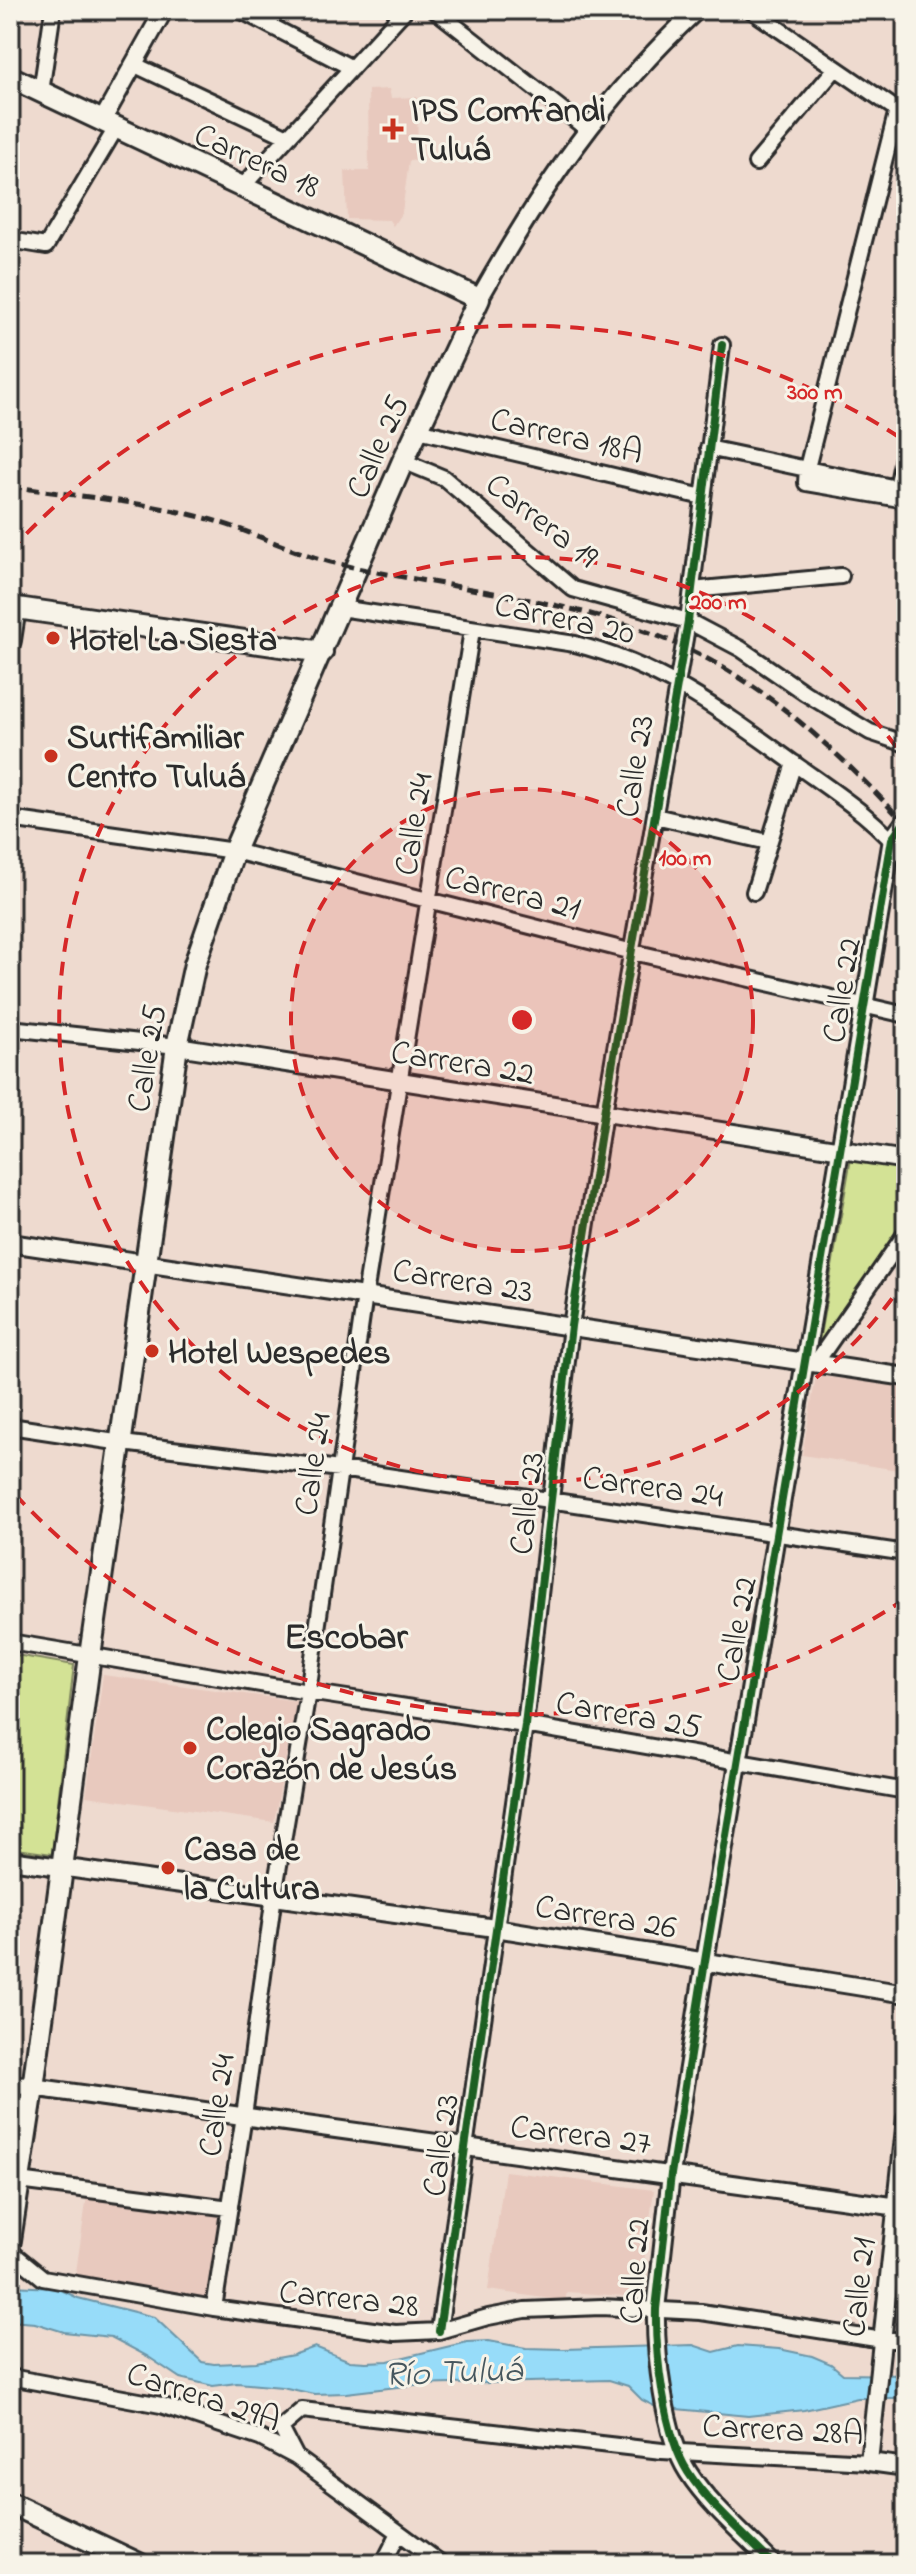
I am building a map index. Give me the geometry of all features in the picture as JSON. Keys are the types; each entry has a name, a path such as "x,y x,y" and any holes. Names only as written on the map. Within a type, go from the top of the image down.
{"main road":[{"name":"Carrera 18","path":"10,77 479,299"},
{"name":"Calle 25","path":"10,2240 177,1046 195,964 234,851 403,461 479,299"},
{"path":"10,640 13,608 322,652"},
{"path":"10,2503 137,2564"}],"street":[{"path":"41,92 53,10"},
{"path":"10,240 46,246 109,124 133,64 164,10"},
{"path":"240,10 352,68"},
{"path":"242,187 405,10"},
{"path":"435,10 588,130"},
{"name":"Calle 25","path":"479,299 545,187 630,78 697,10"},
{"path":"751,10 903,110 807,468"},
{"path":"133,64 288,137"},
{"path":"756,163 836,68"},
{"path":"688,621 722,345"},
{"name":"Carrera 18A","path":"418,430 703,497"},
{"path":"708,448 807,468 903,493 906,442"},
{"name":"Carrera 19","path":"403,461 444,478 573,589 688,621 741,649 870,732 906,744"},
{"path":"692,590 841,576"},
{"name":"Carrera 20","path":"340,608 594,649 632,662 677,683 794,763 892,839 906,858"},
{"name":"Calle 23","path":"439,2331 525,1725 571,1326 688,621"},
{"name":"Calle 24","path":"214,2308 365,1295 472,630"},
{"path":"754,892 794,763"},
{"path":"655,816 768,842"},
{"name":"Carrera 21","path":"10,819 234,851 633,952 906,1015"},
{"name":"Calle 22","path":"773,2564 700,2488 677,2452 668,2416 656,2309 671,2174 705,1961 810,1364 840,1149 892,839 906,820"},
{"name":"Carrera 22","path":"10,1028 177,1046 906,1160"},
{"path":"810,1364 906,1233"},
{"name":"Carrera 23","path":"10,1243 906,1377"},
{"name":"Carrera 24","path":"10,1426 340,1469 906,1553"},
{"name":"Carrera 25","path":"10,1642 525,1725 906,1791"},
{"name":"Carrera 26","path":"10,1860 495,1928 906,1994"},
{"name":"Carrera 27","path":"10,2084 901,2207"},
{"name":"Calle 21","path":"869,2462 901,2207 906,2119"},
{"path":"19,2181 230,2208"},
{"name":"Carrera 28","path":"10,2251 43,2278 214,2308 395,2333 439,2331 525,2310 601,2307 701,2312 883,2340 906,2340"},
{"name":"Carrera 29A","path":"10,2377 161,2405 260,2438 296,2457 442,2564"},
{"name":"Carrera 28A","path":"296,2457 281,2428 302,2410 677,2452 869,2462 906,2467"},
{"path":"383,2564 399,2533"}],"shaded area":[{"name":"IPS Comfandi Tuluá","path":"389,89 391,98 417,97 418,160 409,161 402,212 393,226 389,220 347,219 345,171 369,171 368,90"},
{"path":"816,1376 906,1386 904,1471 802,1455"},
{"name":"Colegio Sagrado Corazón de Jesús","path":"103,1675 297,1701 274,1822 86,1796"},
{"path":"505,2171 654,2190 639,2297 567,2292 565,2301 488,2290"},
{"path":"87,2196 220,2216 207,2299 75,2279"}],"green space":[{"path":"851,1158 906,1167 906,1216 818,1347"},
{"path":"10,1654 74,1665 52,1854 10,1848"}],"water":[{"name":"Río Tuluá","path":"10,2286 57,2288 78,2298 154,2317 202,2362 214,2364 256,2362 315,2347 350,2361 388,2361 467,2342 489,2341 526,2348 564,2349 693,2345 714,2352 738,2346 779,2349 812,2356 831,2364 843,2374 906,2375 906,2398 858,2398 804,2410 748,2416 656,2407 642,2400 628,2386 609,2380 414,2385 314,2394 282,2387 237,2383 213,2386 180,2378 111,2337 64,2332 35,2323 10,2321"}],"railway":[{"path":"10,486 178,511 339,564 559,606 645,631 717,664 776,703 831,749 906,825"}],"cycle path":[{"path":"439,2331 525,1725 571,1326 688,621 722,345"},
{"path":"773,2564 706,2496 680,2456 663,2393 656,2309 671,2174 705,1961 892,839 906,820"}],"place":[{"name":"IPS Comfandi Tuluá","path":"393,129"},
{"name":"Hotel La Siesta","path":"53,638"},
{"name":"Surtifamiliar Centro Tuluá","path":"51,756"},
{"name":"Hotel Wespedes","path":"152,1351"},
{"name":"Colegio Sagrado Corazón de Jesús","path":"190,1748"},
{"name":"Casa de la Cultura","path":"168,1868"}],"district":[{"name":"Escobar","path":"346,1635"}]}
